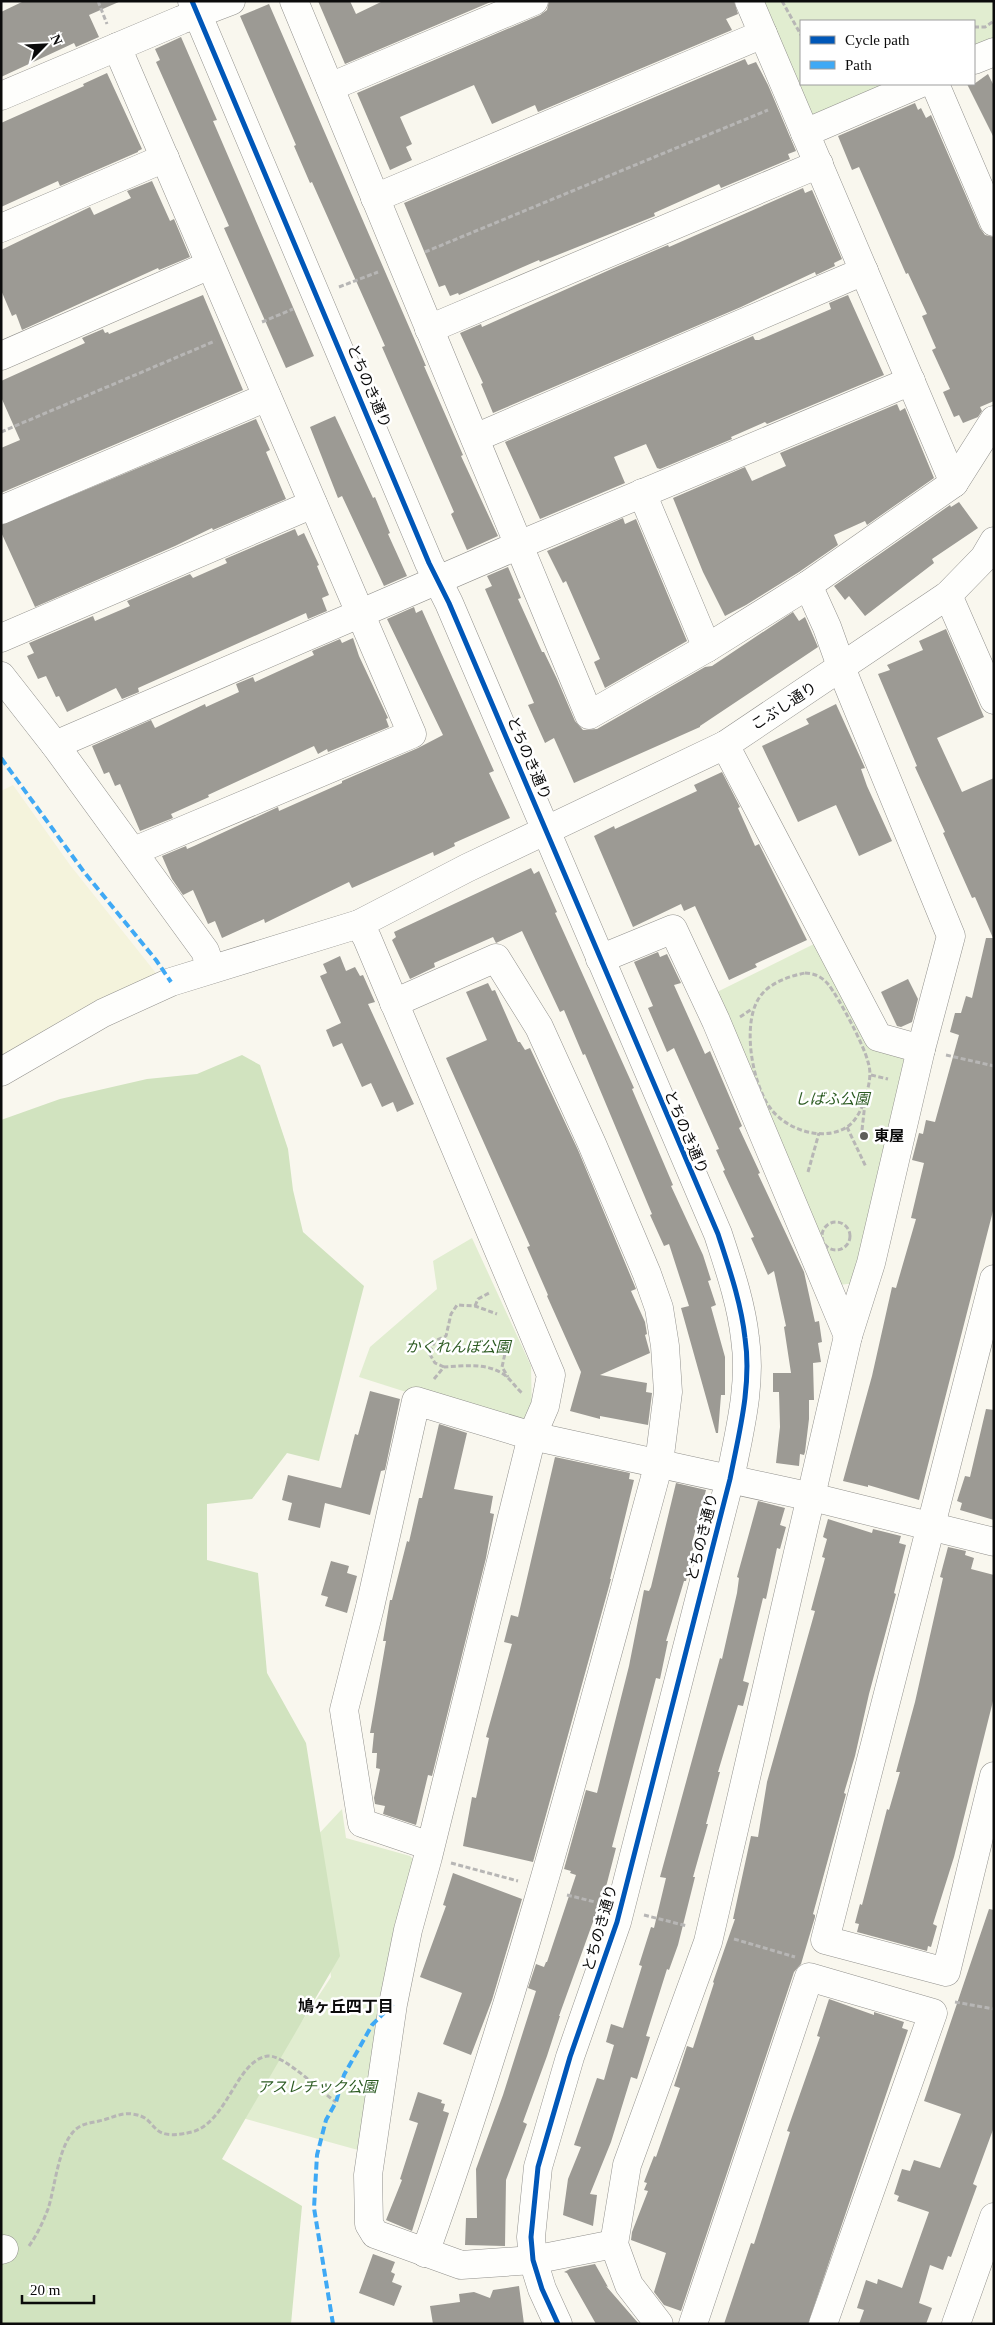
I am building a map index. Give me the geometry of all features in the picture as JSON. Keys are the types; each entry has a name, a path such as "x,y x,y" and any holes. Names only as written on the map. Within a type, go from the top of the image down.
{"street":[{"path":"1,96 117,47 194,8 231,1"},
{"path":"294,1 590,715 707,648 808,585 954,483 994,420"},
{"path":"330,88 534,1"},
{"path":"749,1 954,483"},
{"name":"とちのき通り","path":"194,8 718,1234 737,1293 746,1339 747,1372 743,1413 730,1479 617,1922 570,2057 538,2167 531,2237 533,2260 542,2289 558,2324"},
{"path":"375,198 764,34"},
{"path":"117,47 412,734 134,851"},
{"path":"975,60 994,52"},
{"path":"805,133 917,85"},
{"path":"935,85 994,222"},
{"path":"1,228 165,158"},
{"path":"430,328 818,164"},
{"path":"1,356 210,266"},
{"path":"475,438 864,271"},
{"path":"55,745 519,545 911,381"},
{"path":"1,510 267,397"},
{"path":"642,493 707,648"},
{"path":"1,638 313,504"},
{"name":"こぶし通り","path":"1,1072 103,1013 171,982 211,968 359,924 467,868 725,745 948,595 984,558 994,541"},
{"path":"659,2324 629,2285 614,2244 627,2165 708,1942 848,1336 872,1263 921,1049 951,936 808,585"},
{"path":"948,595 994,700"},
{"path":"1,676 134,851 205,951 211,968"},
{"path":"725,745 878,1037 921,1049"},
{"path":"359,924 367,938 453,1138 551,1375 545,1406 532,1436 408,1930 393,2004 368,2175 367,2201 369,2224 375,2234 461,2265 533,2260 614,2244"},
{"path":"600,959 673,929 716,1021 848,1336"},
{"path":"394,1002 496,958 539,1027 592,1144 647,1274 659,1308 665,1346 668,1392 660,1463 543,1888 487,2073 425,2253"},
{"path":"994,1280 825,1940 946,1972 994,1776"},
{"path":"430,1846 362,1823 344,1710 370,1606 416,1401 532,1436 812,1497 994,1542"},
{"path":"694,2324 809,1977 933,2013 823,2324"},
{"path":"956,2324 994,2216"}],"path":[{"path":"782,1 800,32"},
{"path":"975,27 985,27 994,21"},
{"path":"334,290 791,100"},
{"path":"1,432 294,309"},
{"path":"862,1130 865,1100 871,1075 868,1062 860,1041 828,983 813,973 805,973 787,978 762,994 752,1009 751,1049 754,1072 771,1109 787,1124 804,1132 830,1133 847,1127 865,1100"},
{"path":"921,1049 994,1066"},
{"path":"475,1306 478,1299 490,1292"},
{"path":"498,1370 480,1366 444,1367 435,1363 429,1353 435,1341 446,1336 451,1314 457,1305 475,1306 499,1316"},
{"path":"508,1377 502,1367 509,1333"},
{"path":"428,1405 429,1384 444,1367"},
{"path":"10,2249 30,2246 48,2208 59,2165 71,2135 83,2125 122,2114 132,2114 143,2118 163,2135 177,2136 195,2131 214,2119 245,2072 255,2061 268,2056 279,2059 304,2075 318,2090 336,2102"}],"green space":[{"path":"759,1 994,1 994,39 975,48 975,20 800,20 800,85 889,85 817,116 809,113"},
{"path":"13,785 70,865 159,977 1,1058 1,791"},
{"name":"しばふ公園","path":"818,942 908,1065 856,1283 839,1285 715,993"},
{"path":"242,1055 260,1065 288,1149 293,1190 303,1232 364,1286 319,1461 287,1453 252,1499 207,1504 207,1560 258,1573 267,1673 306,1743 340,1956 222,2159 302,2206 291,2324 1,2324 1,1120 60,1099 147,1079 197,1074"},
{"name":"かくれんぼ公園","path":"472,1238 531,1366 532,1412 513,1426 359,1377 370,1347 437,1289 433,1261"},
{"name":"アスレチック公園","path":"342,1809 346,1838 410,1856 419,1865 358,2150 239,2117 331,1977 314,1839"}],"building":[{"path":"24,1 121,1 89,15 99,37 76,47 74,43 1,77 1,12"},
{"path":"318,1 350,1 356,14 383,1 493,1 345,64"},
{"path":"549,1 734,1 738,14 726,19 732,30 538,112 535,105 492,124 474,85 400,117 412,144 406,147 412,160 390,170 357,93 540,15 547,10"},
{"path":"269,4 426,366 424,366 463,455 461,456 498,536 467,550 451,514 454,512 382,347 385,346 312,182 310,183 294,146 296,145 240,16"},
{"path":"181,37 217,120 213,121 314,356 286,368 224,228 229,226 156,62 160,60 155,49"},
{"path":"745,59 748,65 756,62 768,85 796,151 788,154 790,159 721,188 719,184 654,213 655,216 540,262 539,260 459,295 458,293 450,296 445,285 439,287 404,203"},
{"path":"107,73 142,149 60,186 58,181 1,207 1,123 84,86 83,84"},
{"path":"988,74 994,86 994,138 968,85 975,85"},
{"path":"915,103 918,110 921,108 926,118 931,115 980,228 985,235 994,237 994,401 980,407 982,411 978,417 963,423 959,415 954,417 943,392 950,389 932,350 936,348 922,316 927,314 908,273 906,274 859,167 852,170 838,136"},
{"path":"152,181 170,221 174,219 190,257 159,270 158,268 22,330 16,314 12,316 1,290 1,250 90,207 94,215 131,198 127,191"},
{"path":"803,188 805,193 812,190 842,259 834,263 835,266 816,275 815,272 741,307 493,413 481,384 483,383 460,333 481,324 482,327 616,267 668,245 669,247"},
{"path":"203,295 243,390 1,493 1,448 20,440 1,397 1,381 85,343 82,338 103,329 105,333 108,332 109,334"},
{"path":"848,295 884,375 767,424 765,422 731,437 732,439 660,469 657,468 646,444 614,457 625,483 540,519 505,442 753,336 755,340 759,340 831,309 829,303"},
{"path":"897,404 900,411 905,408 934,478 867,525 865,521 834,535 838,545 799,572 725,616 703,572 673,498 745,467 752,481 786,466 780,453"},
{"path":"335,416 373,498 375,497 390,533 388,534 407,576 384,586 342,496 338,498 310,427"},
{"path":"256,419 270,450 266,452 286,499 213,530 212,528 35,607 1,532 1,525"},
{"path":"959,502 978,528 932,559 934,563 865,616 849,596 845,600 834,586 950,505 951,507"},
{"path":"623,518 625,524 636,519 687,641 605,688 594,662 600,659 566,581 563,583 547,551"},
{"path":"295,529 298,536 304,533 319,565 317,566 329,595 322,598 327,611 308,619 306,613 138,688 139,692 122,699 116,688 67,712 59,696 56,697 46,676 38,679 27,656 34,653 29,643 93,616 95,621 130,606 127,601 190,574 193,578 227,563 225,559"},
{"path":"508,567 521,598 518,599 542,652 544,652 557,679 575,721 583,730 597,729 705,667 712,666 793,612 799,621 805,617 818,647 700,727 574,783 554,738 545,743 528,705 534,703 485,589 492,586 487,576"},
{"path":"414,607 416,613 422,610 494,771 489,773 510,818 454,843 455,846 434,856 433,852 352,888 349,882 265,923 264,919 222,938 215,921 208,924 193,890 183,895 172,879 162,856 186,846 187,849 278,807 279,811 443,735 387,619"},
{"path":"946,629 984,717 937,738 962,792 994,778 994,1207 919,1500 868,1485 868,1487 843,1481 872,1376 892,1287 896,1288 916,1219 911,1218 924,1163 912,1160 919,1133 923,1134 926,1120 935,1122 959,1035 950,1032 955,1013 961,1013 966,996 972,998 986,938 993,938 975,897 972,898 943,833 945,832 915,767 917,766 878,674 890,670 887,665 923,650 919,641"},
{"path":"353,638 359,656 388,718 386,719 389,727 328,752 327,749 318,754 314,746 208,795 209,797 171,814 173,818 140,831 120,784 115,786 109,772 104,774 92,746 151,720 155,728 205,704 206,707 239,692 236,684 253,677 255,682 314,655 312,651 340,639 342,643"},
{"path":"836,704 865,768 861,769 867,786 892,841 859,856 836,805 798,822 762,746 809,724 806,719"},
{"path":"722,772 740,807 738,808 755,846 759,844 807,940 755,964 757,967 729,980 695,906 684,911 681,904 633,927 594,836 614,826 615,829 697,791 694,785"},
{"path":"531,868 534,874 539,871 557,912 555,913 634,1088 632,1089 673,1185 671,1186 703,1255 711,1280 708,1281 716,1305 711,1307 725,1357 725,1395 721,1395 718,1433 716,1433 681,1308 689,1306 669,1244 664,1246 585,1054 583,1055 564,1010 560,1012 522,931 496,943 493,937 434,963 435,967 410,979 392,940 396,937 394,932"},
{"path":"658,952 660,957 667,954 681,983 674,985 705,1054 710,1051 742,1126 739,1128 760,1173 758,1174 804,1272 815,1322 819,1321 822,1342 818,1343 821,1362 813,1363 814,1400 809,1400 805,1452 804,1455 800,1454 799,1466 776,1463 780,1427 779,1392 773,1392 773,1373 791,1373 784,1327 786,1326 774,1271 768,1275 751,1238 754,1237 723,1171 725,1170 716,1150 719,1149 674,1048 667,1052 648,1008 653,1006 634,962"},
{"path":"340,956 346,971 355,967 360,976 363,975 375,1002 368,1004 414,1104 397,1112 393,1102 382,1107 371,1083 362,1087 342,1043 333,1047 326,1030 341,1023 320,976 327,973 323,964"},
{"path":"908,979 918,999 912,1022 901,1027 897,1026 881,992"},
{"path":"488,983 492,991 495,990 518,1042 520,1042 525,1050 530,1048 578,1150 636,1289 631,1291 645,1322 647,1334 645,1335 650,1353 600,1375 647,1383 646,1392 652,1393 648,1425 600,1416 600,1419 570,1411 581,1372 527,1247 530,1246 446,1058 487,1040 466,992"},
{"path":"370,1391 400,1399 385,1470 381,1471 370,1515 325,1503 320,1528 288,1520 292,1503 282,1500 288,1475 341,1488 355,1434 358,1435"},
{"path":"986,1409 994,1410 994,1520 960,1510 962,1503 957,1501 965,1476 970,1477"},
{"path":"439,1424 467,1433 454,1489 493,1496 490,1513 494,1514 486,1558 432,1776 428,1775 416,1825 383,1814 385,1806 375,1804 374,1798 380,1769 376,1768 377,1753 372,1753 374,1733 370,1733 386,1641 383,1641 390,1600 392,1600 407,1541 409,1542 419,1498 422,1498"},
{"path":"555,1457 630,1473 629,1479 634,1480 611,1579 533,1862 463,1846 472,1797 476,1798 489,1738 486,1737 512,1644 504,1642 511,1615 518,1617"},
{"path":"676,1483 706,1490 692,1543 694,1544 686,1581 684,1581 666,1641 668,1641 660,1679 656,1678 612,1847 616,1848 607,1883 559,2016 547,2056 523,2122 527,2124 506,2180 505,2246 465,2245 466,2218 477,2218 476,2169 503,2095 536,1991 528,1988 536,1964 544,1967 547,1962 576,1875 564,1869 586,1790 597,1793 629,1666 644,1590 649,1591 651,1587"},
{"path":"758,1501 785,1508 780,1525 786,1527 780,1549 777,1548 766,1599 763,1598 743,1681 749,1683 743,1706 738,1705 718,1772 720,1772 678,1945 669,1970 667,1969 646,2036 650,2037 637,2079 631,2077 611,2142 590,2194 597,2195 593,2226 563,2215 568,2179 581,2147 574,2145 597,2078 604,2080 614,2045 606,2042 611,2024 623,2028 642,1966 639,1965 651,1927 654,1928 666,1878 660,1877 720,1658 722,1659 737,1593 739,1578 737,1577"},
{"path":"828,1519 872,1533 873,1529 901,1536 899,1543 906,1545 894,1593 896,1594 844,1793 846,1794 813,1914 815,1917 801,1964 794,1972 681,2311 664,2305 654,2292 666,2253 631,2240 632,2232 648,2191 644,2190 647,2183 644,2182 654,2156 656,2157 680,2088 674,2086 687,2046 693,2048 735,1919 733,1919 751,1836 758,1837 767,1782 815,1611 811,1610 825,1558 822,1557 827,1539 823,1537"},
{"path":"948,1547 966,1551 965,1555 974,1558 971,1569 994,1575 994,1697 954,1857 933,1924 937,1926 931,1947 928,1946 927,1951 857,1932 859,1924 855,1923 860,1904 862,1905 887,1809 889,1810 900,1772 896,1772 915,1702 943,1578 940,1577"},
{"path":"331,1561 349,1566 347,1573 357,1576 347,1613 325,1606 328,1597 321,1595"},
{"path":"453,1873 522,1899 492,2000 471,2055 443,2044 462,1993 420,1977 446,1906 443,1905"},
{"path":"989,1909 994,1910 994,2127 973,2184 977,2186 951,2257 948,2256 943,2270 930,2265 919,2303 932,2308 926,2324 859,2324 864,2310 857,2308 866,2280 877,2284 878,2279 902,2288 929,2212 897,2201 899,2196 894,2194 902,2169 910,2171 914,2160 940,2168 961,2114 924,2101"},
{"path":"829,1999 874,2015 874,2012 904,2022 902,2028 908,2030 808,2324 724,2324 751,2243 754,2244 790,2132 787,2131 820,2037 817,2036"},
{"path":"418,2092 442,2100 441,2103 445,2104 443,2111 449,2113 412,2231 386,2220 402,2180 400,2179 418,2123 409,2120"},
{"path":"373,2254 395,2262 391,2272 395,2274 392,2282 402,2286 394,2306 359,2293"},
{"path":"595,2264 608,2287 606,2286 639,2324 596,2324 567,2273 564,2272"},
{"path":"519,2286 524,2324 433,2324 430,2306 460,2302 459,2294 474,2292 490,2298 493,2290"}],"marked path":[{"path":"1,758 84,872 156,960 171,982"},
{"path":"333,2324 314,2208 317,2155 326,2120 336,2102 344,2075 372,2025 393,2004"}],"cycle path":[{"path":"192,1 429,563 449,603 718,1234 741,1311 747,1356 746,1391 741,1427 730,1479 617,1922 570,2057 538,2167 531,2237 533,2260 542,2289 558,2324"}],"place":[{"name":"東屋","path":"864,1136"}],"district":[{"name":"鳩ヶ丘四丁目","path":"346,2006"}]}
